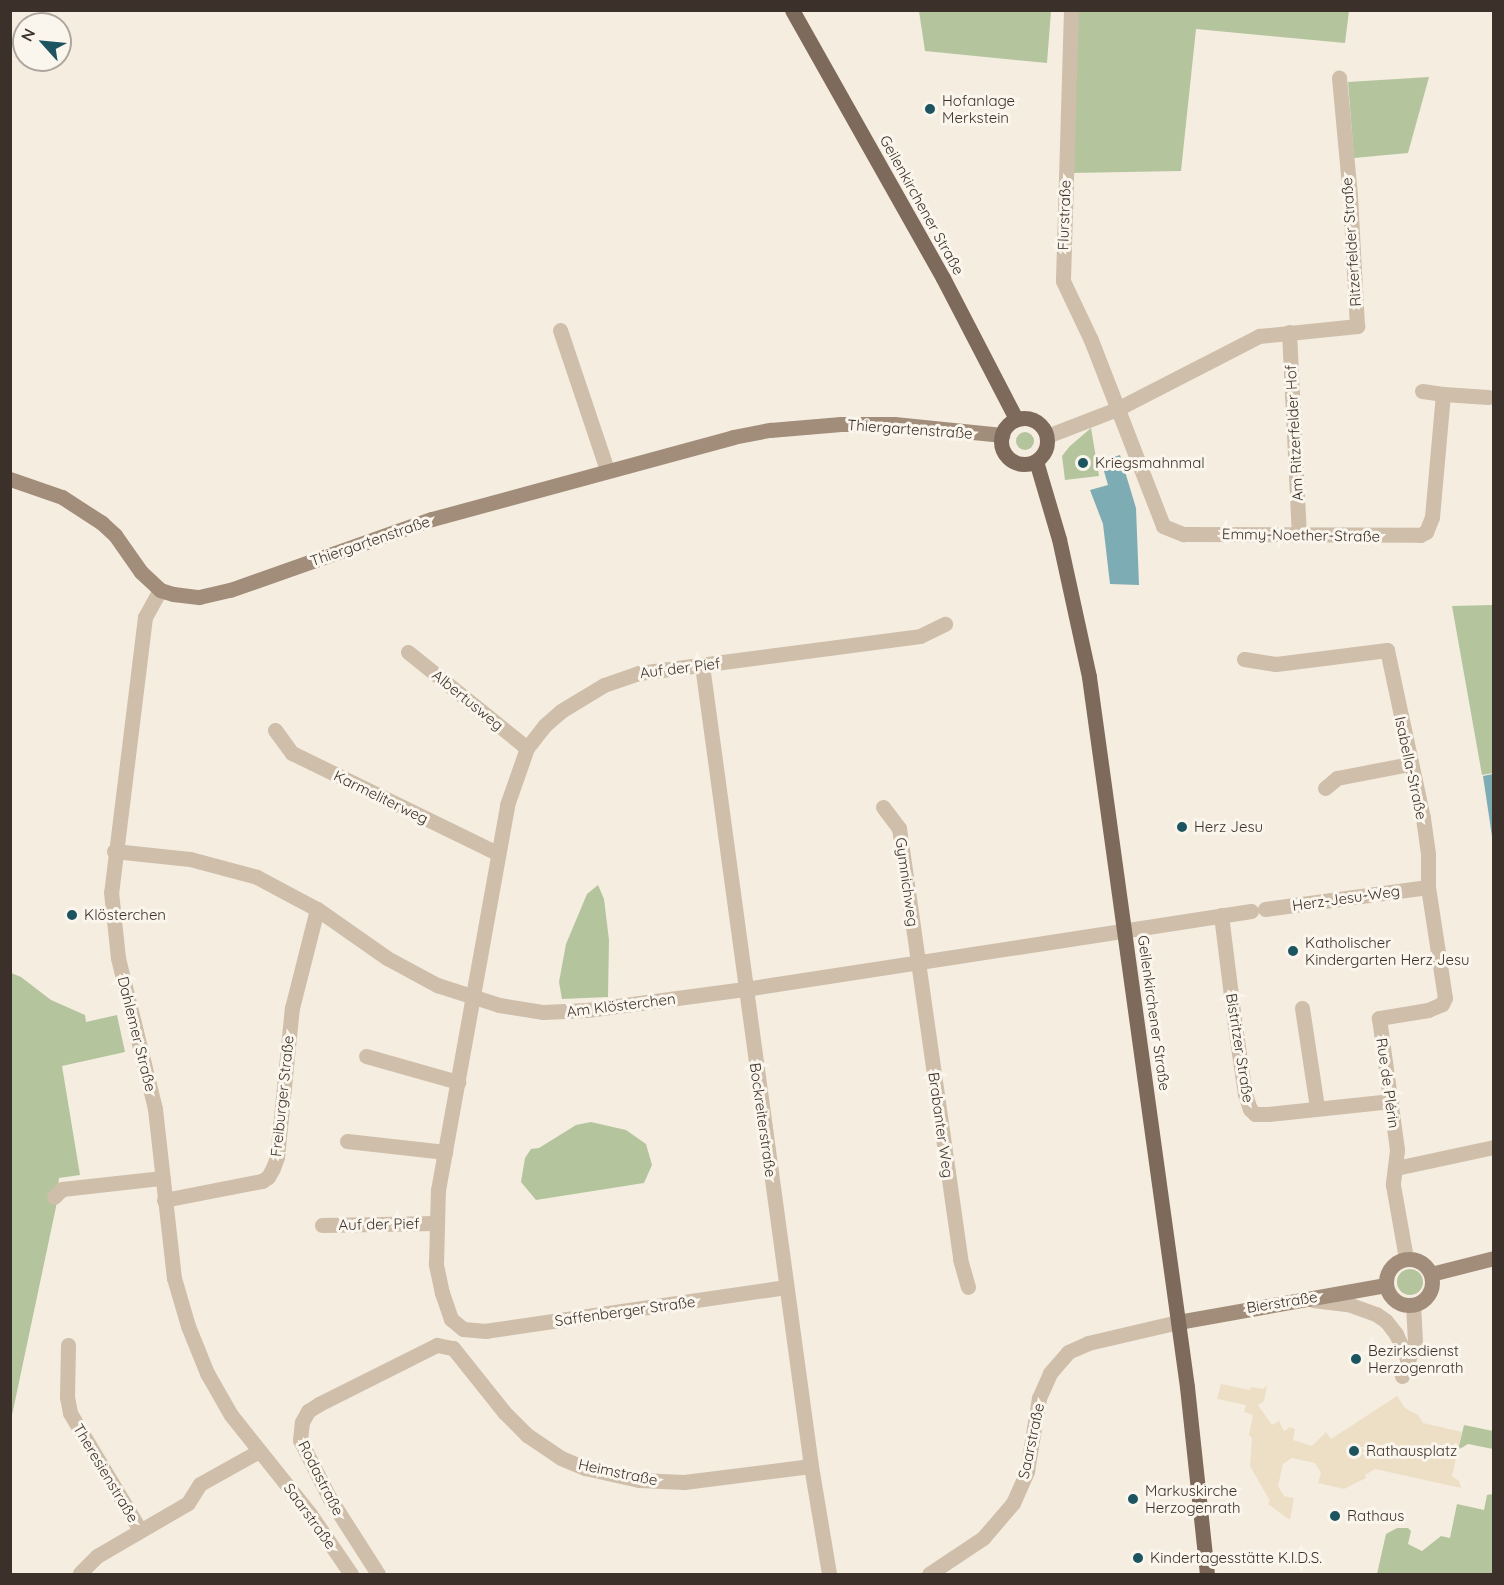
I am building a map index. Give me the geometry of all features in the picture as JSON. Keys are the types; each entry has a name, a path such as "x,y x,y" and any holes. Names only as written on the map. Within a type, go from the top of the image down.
{"main road":[{"name":"Geilenkirchener Straße","path":"792,10 943,279 1016,419"},
{"path":"1024,417 1039,423 1047,436 1046,451 1035,461 1020,464 1007,457 1001,442 1002,435 1007,425 1016,419 1024,417"},
{"name":"Thiergartenstraße","path":"160,590 189,597 230,590 432,519 734,437 801,426 894,424 1002,435"},
{"name":"Geilenkirchener Straße","path":"1035,461 1059,539 1084,648 1178,1322 1207,1575"},
{"path":"10,479 62,497 96,518 115,535 141,572 160,590"},
{"path":"1406,1258 1422,1262 1431,1274 1431,1290 1427,1297 1413,1305 1398,1303 1392,1298 1386,1285 1389,1270 1400,1260 1406,1258"},
{"path":"1431,1274 1494,1258"},
{"name":"Bierstraße","path":"1178,1322 1386,1285"}],"street":[{"name":"Flurstraße","path":"1071,10 1062,271 1067,292 1091,340 1117,409"},
{"name":"Ritzerfelder Straße","path":"1047,436 1117,409 1243,342 1259,336 1357,326 1350,196 1339,78"},
{"path":"560,330 607,470"},
{"name":"Am Ritzerfelder Hof","path":"1289,332 1299,534"},
{"path":"1422,391 1488,397"},
{"name":"Emmy-Noether-Straße","path":"1117,409 1154,498 1158,517 1170,531 1183,534 1388,537 1420,535 1426,532 1432,517 1443,394"},
{"name":"Dahlemer Straße","path":"160,590 145,617 114,851 112,922 118,958 155,1109 174,1278 188,1326 207,1373 231,1415 263,1455"},
{"name":"Auf der Pief","path":"463,1329 451,1319 442,1293 436,1264 436,1222 445,1152 497,853 514,779 527,748 545,725 561,711 603,685 639,673 920,636 945,624"},
{"name":"Isabella-Straße","path":"1244,658 1276,664 1387,650 1423,818 1428,855 1428,886"},
{"name":"Albertusweg","path":"408,652 527,748"},
{"name":"Bockreiterstraße","path":"702,665 786,1287 829,1575"},
{"name":"Karmeliterweg","path":"275,730 292,753 497,853"},
{"path":"1325,788 1337,778 1410,764"},
{"name":"Gymnichweg","path":"883,807 899,828 919,963"},
{"name":"Am Klösterchen","path":"114,851 190,860 236,869 277,886 317,909 394,963 437,985 471,998 520,1009 559,1012 745,989 1123,929"},
{"name":"Herz-Jesu-Weg","path":"1123,929 1428,886"},
{"name":"Rue de Plérin","path":"1406,1258 1393,1185 1397,1150 1379,1018 1428,1010 1442,1004 1445,998 1428,886"},
{"name":"Freiburger Straße","path":"164,1200 246,1186 268,1177 277,1157 292,1008 317,909"},
{"name":"Bistritzer Straße","path":"1221,915 1247,1104 1255,1114 1391,1101"},
{"name":"Brabanter Weg","path":"919,963 960,1259 968,1287"},
{"path":"1302,1008 1317,1107"},
{"path":"366,1056 458,1082"},
{"path":"347,1141 445,1152"},
{"path":"1396,1168 1494,1147"},
{"path":"54,1197 62,1189 162,1178"},
{"name":"Auf der Pief","path":"322,1225 436,1222"},
{"name":"Saffenberger Straße","path":"463,1329 486,1331 786,1287"},
{"path":"1304,1299 1348,1304 1376,1314 1386,1321 1396,1334 1408,1361"},
{"path":"1402,1376 1415,1342 1413,1305"},
{"name":"Saarstraße","path":"929,1575 983,1538 1013,1503 1026,1471 1039,1398 1050,1373 1068,1352 1088,1343 1178,1322"},
{"name":"Theresienstraße","path":"68,1344 67,1397 70,1413 140,1530"},
{"name":"Heimstraße","path":"437,1345 453,1348 504,1412 527,1435 561,1458 585,1468 639,1480 684,1482 811,1466"},
{"name":"Rodastraße","path":"378,1575 330,1499 300,1440 302,1422 308,1411 320,1404 437,1345"},
{"name":"Saarstraße","path":"263,1455 310,1514 351,1575"},
{"name":"Theresienstraße","path":"80,1573 97,1556 188,1503 200,1484 263,1455"}],"green space":[{"path":"919,11 1051,11 1047,63 925,51"},
{"path":"1076,11 1349,11 1345,43 1196,29 1181,171 1071,173"},
{"path":"1429,77 1408,153 1354,158 1348,82"},
{"path":"1091,428 1099,476 1065,480 1062,456"},
{"path":"1025,432 1031,435 1034,441 1031,447 1025,450 1019,447 1016,441 1019,435"},
{"path":"1493,605 1493,773 1482,775 1452,606"},
{"path":"598,885 604,899 609,940 608,997 562,999 559,982 566,944 587,894"},
{"path":"11,973 21,977 51,1000 85,1015 86,1022 117,1015 125,1052 62,1066 80,1175 59,1178 56,1207 11,1420"},
{"path":"591,1122 626,1130 646,1144 652,1165 644,1183 536,1200 521,1182 525,1158 531,1149 539,1148 576,1125"},
{"path":"1410,1269 1419,1273 1423,1282 1419,1291 1410,1295 1401,1291 1397,1282 1401,1273"},
{"path":"1464,1425 1493,1431 1493,1449 1468,1444 1458,1450"},
{"path":"1493,1494 1493,1574 1377,1574 1386,1534 1397,1528 1408,1528 1411,1531 1408,1544 1422,1551 1441,1536 1450,1538 1457,1504 1484,1510 1487,1495"}],"shaded area":[{"name":"Rathausplatz","path":"1221,1384 1250,1390 1251,1387 1263,1389 1267,1386 1264,1401 1258,1405 1272,1425 1279,1421 1284,1431 1290,1427 1295,1429 1293,1440 1312,1446 1326,1432 1331,1439 1397,1396 1405,1408 1418,1415 1423,1423 1462,1432 1452,1476 1459,1481 1461,1488 1375,1469 1365,1475 1366,1478 1344,1489 1318,1483 1321,1473 1315,1463 1292,1458 1283,1464 1278,1486 1284,1496 1294,1498 1290,1520 1268,1504 1270,1501 1250,1466 1252,1438 1249,1435 1253,1415 1244,1412 1246,1405 1217,1399"}],"water":[{"path":"1120,455 1136,508 1139,585 1110,584 1103,524 1090,490 1108,485 1101,461"},
{"path":"1494,774 1493,843 1483,776"}],"place":[{"name":"Hofanlage Merkstein","path":"930,109"},
{"name":"Kriegsmahnmal","path":"1083,463"},
{"name":"Herz Jesu","path":"1182,827"},
{"name":"Klösterchen","path":"72,915"},
{"name":"Katholischer Kindergarten Herz Jesu","path":"1293,951"},
{"name":"Bezirksdienst Herzogenrath","path":"1356,1359"},
{"name":"Rathausplatz","path":"1354,1451"},
{"name":"Markuskirche Herzogenrath","path":"1133,1499"},
{"name":"Rathaus","path":"1335,1516"},
{"name":"Kindertagesstätte K.I.D.S.","path":"1138,1558"}]}
